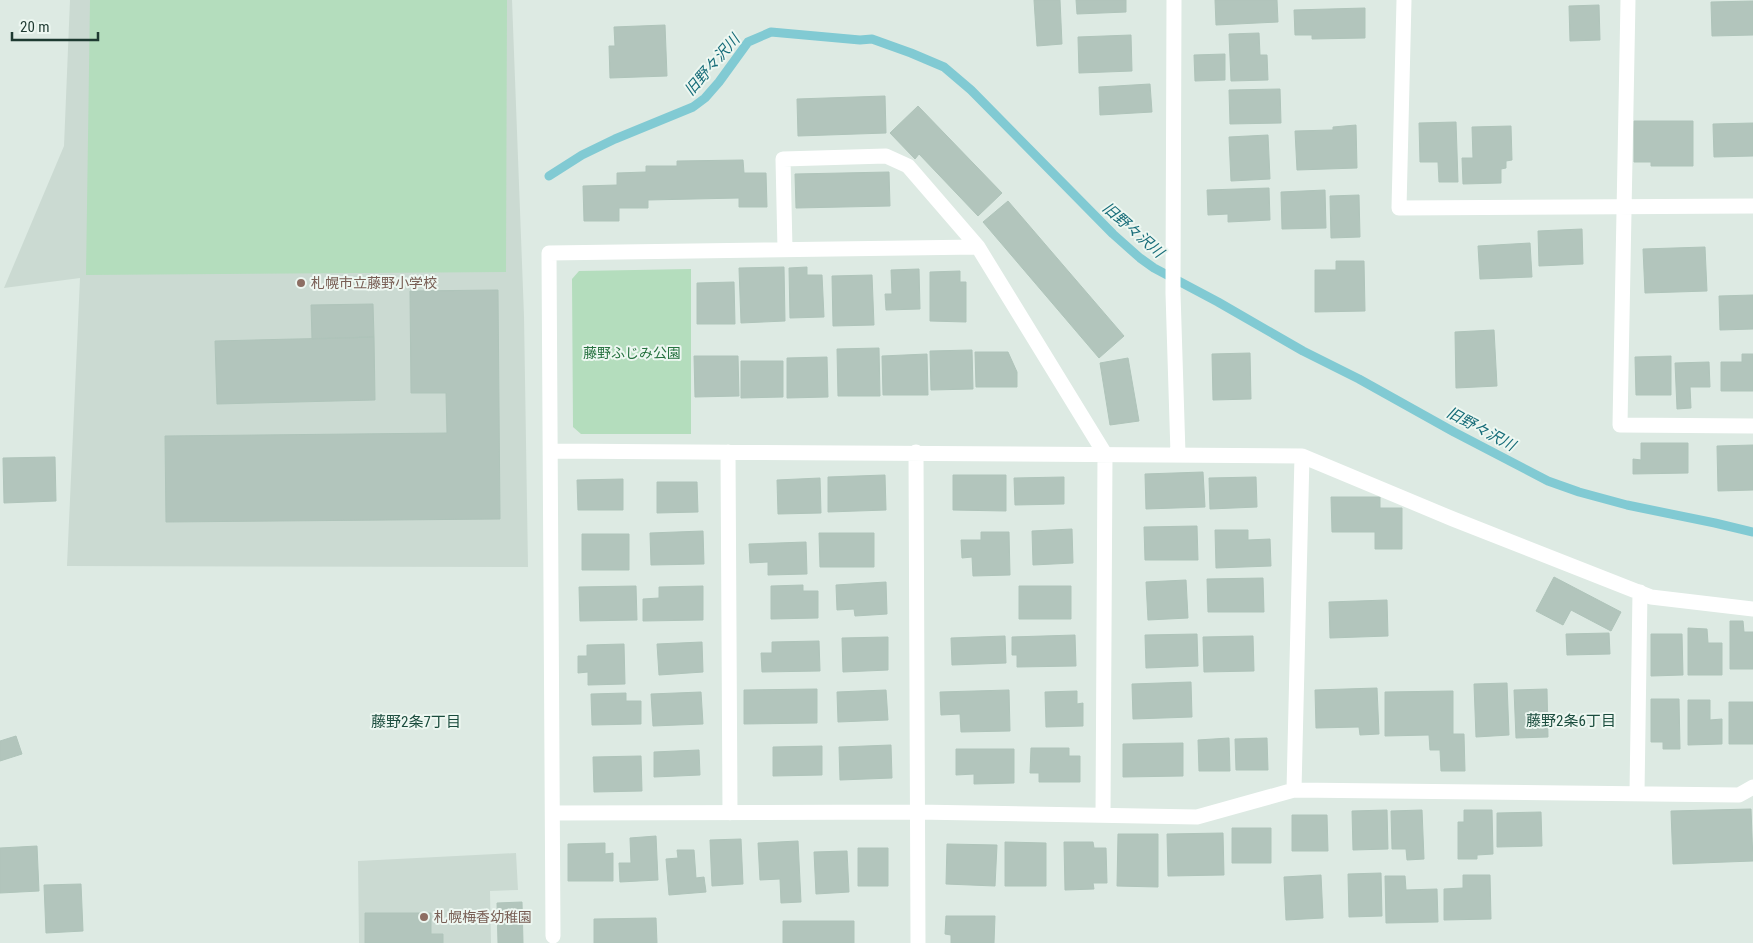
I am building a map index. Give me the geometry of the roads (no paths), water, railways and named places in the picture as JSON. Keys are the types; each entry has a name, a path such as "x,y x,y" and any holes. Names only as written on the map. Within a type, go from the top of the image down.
{"street":[{"path":"1174,0 1172,293 1178,454"},
{"path":"1404,0 1399,208 1753,206"},
{"path":"1628,0 1620,425 1753,426"},
{"path":"785,249 783,159 886,156 908,166 978,248 1105,454 1103,815"},
{"path":"553,936 549,253 978,248"},
{"path":"551,451 1302,456 1651,597 1753,609"},
{"path":"728,452 730,813"},
{"path":"916,452 918,943"},
{"path":"1294,790 1302,456"},
{"path":"1638,793 1640,592"},
{"path":"553,813 917,812 1197,816 1294,790 1740,795 1753,787"}],"waterway":[{"name":"旧野々沢川","path":"549,176 582,155 615,139 693,107 705,98 719,82 748,42 771,32 860,40 872,39 944,67 971,90 1113,234 1154,268 1303,351 1359,379 1454,432 1548,481 1579,492 1627,505 1753,532"}],"place":[{"name":"札幌市立藤野小学校","path":"301,283"},
{"name":"札幌梅香幼稚園","path":"424,917"}],"district":[{"name":"藤野2条6丁目","path":"1571,721"},
{"name":"藤野2条7丁目","path":"416,722"}],"park label":[{"name":"藤野ふじみ公園","path":"632,353"}]}
